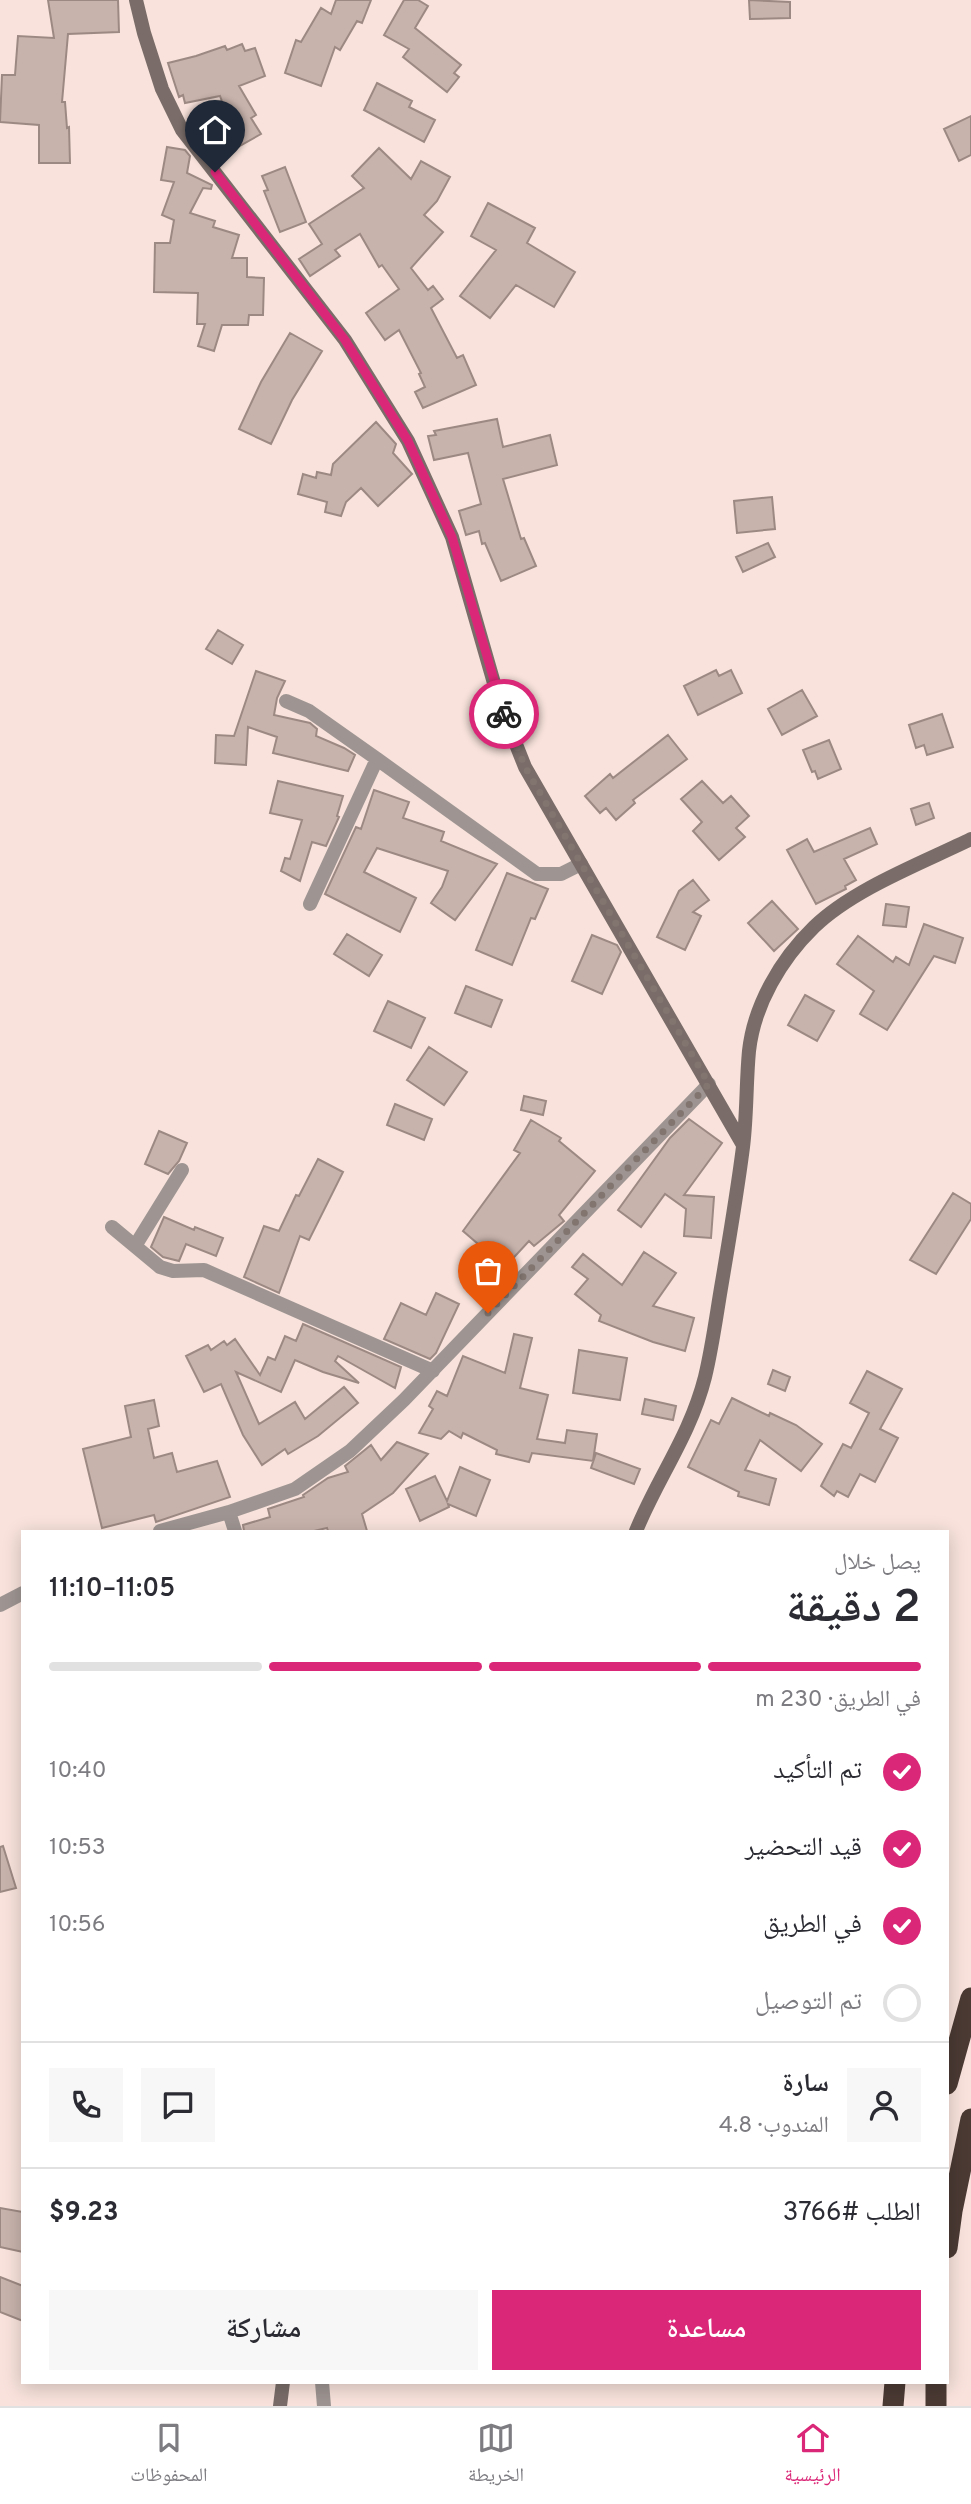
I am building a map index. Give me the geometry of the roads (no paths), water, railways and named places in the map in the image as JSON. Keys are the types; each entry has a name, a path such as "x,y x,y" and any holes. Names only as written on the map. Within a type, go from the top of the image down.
{"highway":[{"path":"949,2077 971,1998"},
{"path":"949,2237 971,2119"},
{"path":"894,2406 895,2384"},
{"path":"936,2384 936,2406"}],"main road":[{"path":"136,0 162,89 182,130 345,340 408,441 452,537 500,704 525,767 743,1145"},
{"path":"636,1530 691,1422 705,1378 743,1145 752,1037 757,1014 782,967 815,926 855,896 971,839"},
{"path":"281,2406 283,2384"}],"street":[{"path":"286,701 309,711 537,874 561,874 581,864"},
{"path":"310,904 377,759"},
{"path":"164,1530 229,1512 295,1489 351,1451 433,1370 709,1084"},
{"path":"135,1246 182,1170"},
{"path":"111,1227 160,1267 173,1271 204,1270 433,1370"},
{"path":"229,1512 235,1530"},
{"path":"0,1605 21,1594"},
{"path":"322,2384 324,2406"}]}
